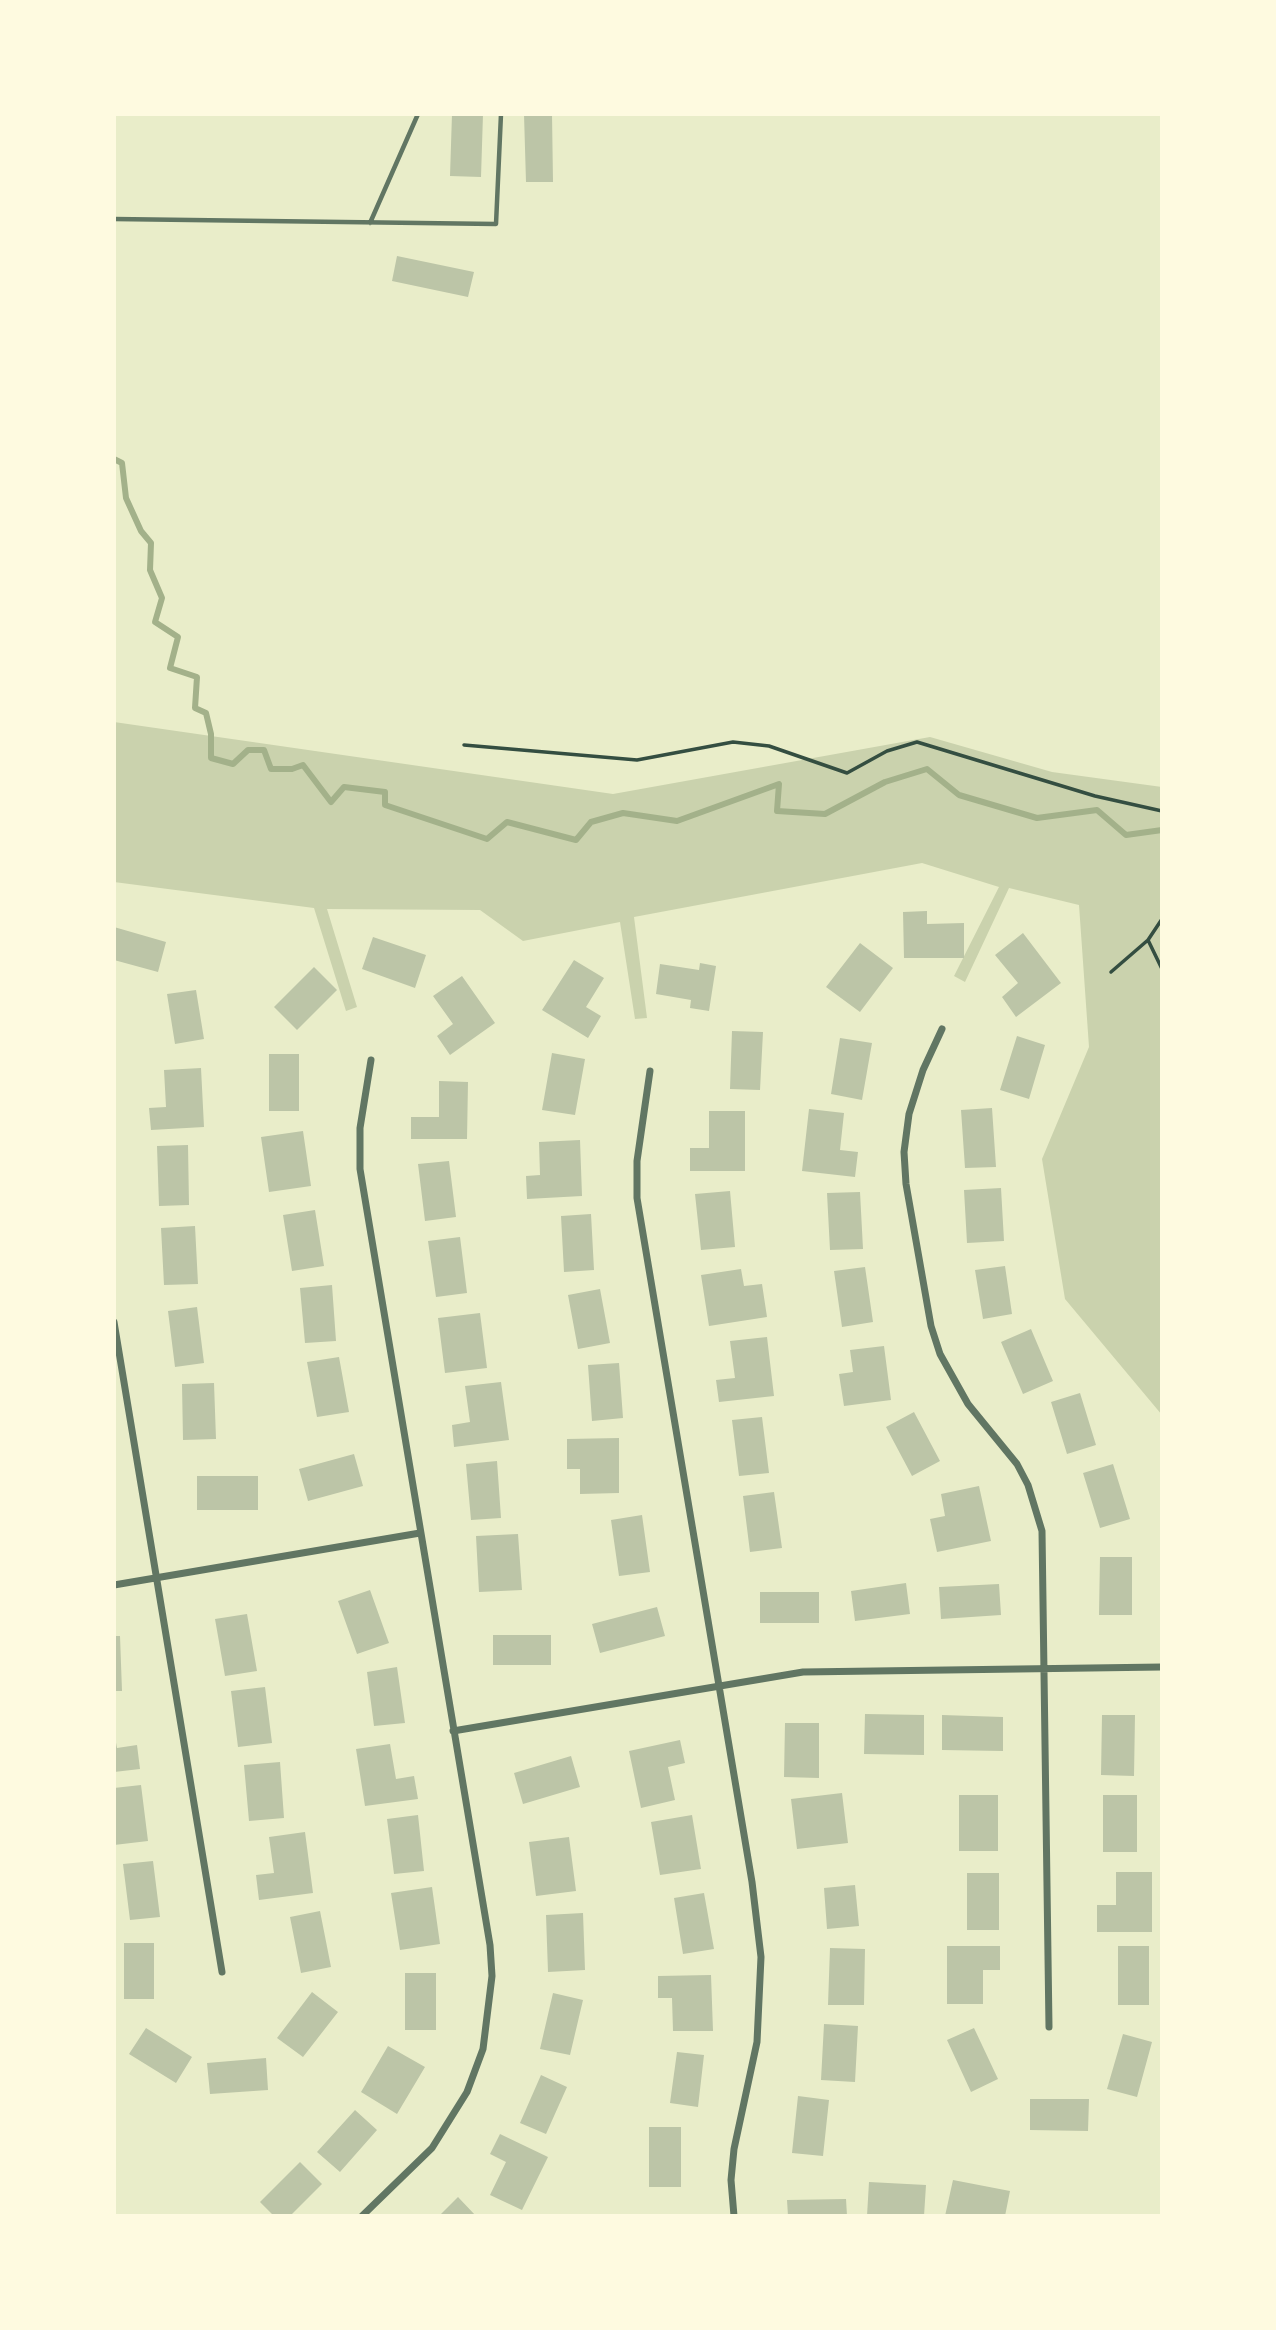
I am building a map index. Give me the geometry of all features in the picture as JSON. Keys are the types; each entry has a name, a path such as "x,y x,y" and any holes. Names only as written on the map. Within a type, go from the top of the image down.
{"street":[{"path":"942,1029 923,1070 909,1114 905,1152 906,1184 931,1326 940,1354 968,1404 1017,1464 1037,1511 1045,1555 1049,2027"},
{"path":"362,2216 416,2165 445,2131 467,2092 483,2049 491,2004 490,1945 360,1169 360,1128 371,1060"},
{"path":"650,1071 636,1161 637,1198 752,1882 761,1957 757,2042 734,2149 731,2180 734,2216"},
{"path":"114,1322 222,1972"},
{"path":"114,1585 420,1533"},
{"path":"453,1731 830,1670 1162,1667"}],"lane":[{"path":"370,223 418,114"},
{"path":"114,219 496,224 501,114"}],"path":[{"path":"464,745 636,760 733,743 769,746 847,774 887,751 918,743 1095,796 1162,811"},
{"path":"1111,972 1148,940 1162,919"},
{"path":"1148,940 1162,969"}],"green space":[{"path":"114,722 613,794 930,737 1052,772 1162,787 1162,1415 1065,1299 1042,1159 1089,1047 1079,905 1009,888 965,982 954,976 999,887 922,863 634,917 647,1018 635,1019 620,922 523,941 480,910 327,909 357,1007 346,1011 314,908 114,882"}],"building":[{"path":"452,114 483,114 481,177 450,176"},
{"path":"524,114 552,114 553,182 526,182"},
{"path":"397,256 474,272 468,297 392,281"},
{"path":"927,911 927,924 964,923 964,958 904,958 903,912"},
{"path":"114,927 166,942 158,972 114,960"},
{"path":"1023,933 1061,983 1016,1017 1002,997 1018,983 995,955"},
{"path":"373,937 426,955 415,988 362,969"},
{"path":"860,943 893,968 860,1012 826,987"},
{"path":"574,960 604,978 586,1007 601,1016 588,1038 542,1010"},
{"path":"700,963 716,966 709,1011 690,1008 691,1000 656,994 660,964 699,970"},
{"path":"314,967 337,990 297,1030 274,1007"},
{"path":"462,976 495,1023 450,1055 437,1036 453,1024 433,996"},
{"path":"196,990 204,1039 175,1044 167,994"},
{"path":"732,1031 763,1032 760,1090 730,1089"},
{"path":"1017,1036 1045,1045 1029,1099 1000,1090"},
{"path":"840,1038 872,1043 862,1100 831,1094"},
{"path":"552,1053 585,1059 575,1115 542,1110"},
{"path":"269,1054 299,1054 299,1111 269,1111"},
{"path":"201,1068 204,1127 151,1130 149,1108 166,1107 164,1070"},
{"path":"439,1081 468,1082 467,1139 411,1139 411,1117 439,1117"},
{"path":"992,1108 996,1167 965,1168 961,1110"},
{"path":"809,1109 844,1113 840,1150 858,1152 855,1177 802,1171"},
{"path":"709,1111 745,1111 745,1171 690,1171 690,1148 709,1148"},
{"path":"303,1131 311,1186 269,1192 261,1137"},
{"path":"580,1140 582,1196 527,1199 526,1176 540,1175 539,1142"},
{"path":"188,1145 189,1205 159,1206 157,1146"},
{"path":"449,1161 456,1217 425,1221 418,1164"},
{"path":"1001,1188 1004,1241 967,1243 964,1190"},
{"path":"730,1191 735,1247 701,1250 695,1194"},
{"path":"860,1192 863,1249 830,1250 827,1193"},
{"path":"315,1210 324,1266 292,1271 283,1215"},
{"path":"591,1214 594,1270 564,1272 561,1216"},
{"path":"195,1226 198,1284 164,1285 161,1228"},
{"path":"460,1237 467,1293 436,1297 428,1241"},
{"path":"1005,1266 1012,1314 983,1319 975,1270"},
{"path":"865,1267 873,1322 842,1327 834,1271"},
{"path":"741,1269 744,1286 762,1284 767,1317 709,1326 701,1275"},
{"path":"332,1285 336,1341 305,1343 300,1288"},
{"path":"600,1289 610,1343 578,1349 568,1295"},
{"path":"197,1307 204,1363 175,1367 168,1311"},
{"path":"480,1313 487,1368 445,1373 438,1318"},
{"path":"1031,1329 1053,1381 1023,1394 1001,1342"},
{"path":"767,1337 774,1396 719,1402 716,1380 735,1378 730,1341"},
{"path":"884,1346 891,1400 844,1406 839,1374 853,1372 850,1350"},
{"path":"339,1357 349,1412 317,1417 307,1362"},
{"path":"619,1363 623,1418 592,1421 588,1365"},
{"path":"501,1382 509,1440 454,1447 452,1425 470,1422 465,1386"},
{"path":"214,1383 216,1439 183,1440 182,1384"},
{"path":"1080,1393 1096,1445 1067,1454 1051,1402"},
{"path":"914,1412 940,1461 912,1476 886,1427"},
{"path":"762,1417 769,1473 739,1476 732,1420"},
{"path":"619,1438 619,1493 580,1494 580,1469 567,1469 567,1439"},
{"path":"354,1454 363,1486 308,1501 299,1469"},
{"path":"497,1461 501,1518 471,1520 466,1464"},
{"path":"1113,1464 1130,1519 1100,1528 1083,1473"},
{"path":"197,1476 258,1476 258,1510 197,1510"},
{"path":"979,1486 991,1541 937,1552 930,1519 945,1516 941,1494"},
{"path":"774,1492 782,1548 750,1552 743,1496"},
{"path":"642,1515 650,1572 619,1576 611,1520"},
{"path":"518,1534 522,1590 479,1592 476,1536"},
{"path":"1100,1557 1132,1557 1132,1615 1099,1615"},
{"path":"906,1583 910,1614 855,1621 851,1591"},
{"path":"999,1584 1001,1615 941,1619 939,1587"},
{"path":"370,1590 389,1643 357,1654 338,1601"},
{"path":"760,1592 819,1592 819,1623 760,1623"},
{"path":"657,1607 665,1636 600,1653 592,1624"},
{"path":"247,1614 257,1671 225,1676 215,1619"},
{"path":"493,1635 551,1635 551,1665 493,1665"},
{"path":"114,1636 120,1636 122,1691 114,1691"},
{"path":"397,1667 405,1723 374,1726 367,1672"},
{"path":"265,1687 272,1743 238,1747 231,1691"},
{"path":"865,1714 924,1715 924,1755 864,1754"},
{"path":"942,1715 1003,1717 1003,1751 942,1750"},
{"path":"1102,1715 1135,1715 1134,1776 1101,1775"},
{"path":"785,1723 819,1723 819,1778 784,1777"},
{"path":"114,1732 117,1748 137,1745 140,1769 114,1772"},
{"path":"680,1740 685,1763 668,1767 675,1800 641,1808 629,1751"},
{"path":"390,1744 396,1779 414,1776 418,1799 365,1806 356,1749"},
{"path":"571,1756 580,1787 523,1804 514,1773"},
{"path":"280,1762 284,1818 249,1821 244,1765"},
{"path":"141,1785 148,1841 114,1845 114,1788"},
{"path":"842,1793 848,1843 797,1849 791,1799"},
{"path":"959,1795 998,1795 998,1851 959,1851"},
{"path":"1103,1795 1137,1795 1137,1852 1103,1852"},
{"path":"418,1815 424,1871 394,1874 387,1819"},
{"path":"692,1815 701,1869 660,1875 651,1822"},
{"path":"305,1832 313,1893 259,1900 256,1875 274,1873 269,1837"},
{"path":"569,1837 576,1891 536,1896 529,1842"},
{"path":"153,1861 160,1917 130,1920 123,1864"},
{"path":"1116,1872 1152,1872 1152,1932 1097,1932 1097,1905 1116,1905"},
{"path":"967,1873 999,1873 999,1930 967,1930"},
{"path":"855,1885 859,1926 827,1929 824,1888"},
{"path":"432,1887 440,1944 400,1950 391,1893"},
{"path":"704,1893 714,1949 683,1954 674,1898"},
{"path":"320,1911 331,1967 301,1973 290,1917"},
{"path":"583,1913 585,1970 548,1972 546,1915"},
{"path":"124,1943 154,1943 154,1999 124,1999"},
{"path":"947,1946 1000,1946 1000,1970 983,1970 983,2004 947,2004"},
{"path":"1118,1946 1149,1946 1149,2005 1118,2005"},
{"path":"830,1948 865,1949 864,2005 828,2005"},
{"path":"405,1973 436,1973 436,2030 405,2030"},
{"path":"711,1975 713,2031 673,2031 672,1998 658,1998 658,1976"},
{"path":"312,1992 338,2012 303,2057 277,2038"},
{"path":"553,1993 583,2000 570,2055 540,2049"},
{"path":"824,2024 858,2026 855,2082 821,2080"},
{"path":"146,2028 192,2057 176,2083 129,2054"},
{"path":"974,2028 998,2079 971,2092 947,2040"},
{"path":"1123,2034 1152,2042 1137,2097 1107,2089"},
{"path":"388,2046 425,2067 397,2114 361,2092"},
{"path":"677,2052 704,2055 698,2107 670,2103"},
{"path":"266,2058 268,2090 210,2094 207,2063"},
{"path":"541,2075 567,2087 546,2134 520,2123"},
{"path":"798,2096 829,2100 823,2156 792,2153"},
{"path":"1030,2099 1089,2099 1088,2131 1030,2130"},
{"path":"355,2110 377,2130 340,2172 317,2152"},
{"path":"649,2127 681,2127 681,2187 649,2187"},
{"path":"500,2134 548,2157 522,2210 490,2195 506,2162 490,2154"},
{"path":"300,2162 322,2184 290,2216 274,2216 260,2202"},
{"path":"953,2180 1010,2191 1005,2216 945,2216"},
{"path":"869,2182 926,2185 924,2216 867,2216"},
{"path":"458,2197 476,2216 439,2216"},
{"path":"846,2199 847,2216 788,2216 787,2200"}],"waterway":[{"path":"114,459 122,463 126,498 141,531 151,543 150,570 162,598 155,622 178,637 170,668 197,677 195,708 206,713 211,734 211,758 233,764 248,750 264,750 271,769 292,769 303,765 331,802 344,787 385,792 385,805 487,839 507,822 576,840 591,822 623,813 677,821 779,784 777,811 825,814 885,782 927,769 959,795 1037,818 1097,810 1126,835 1162,830"}]}
